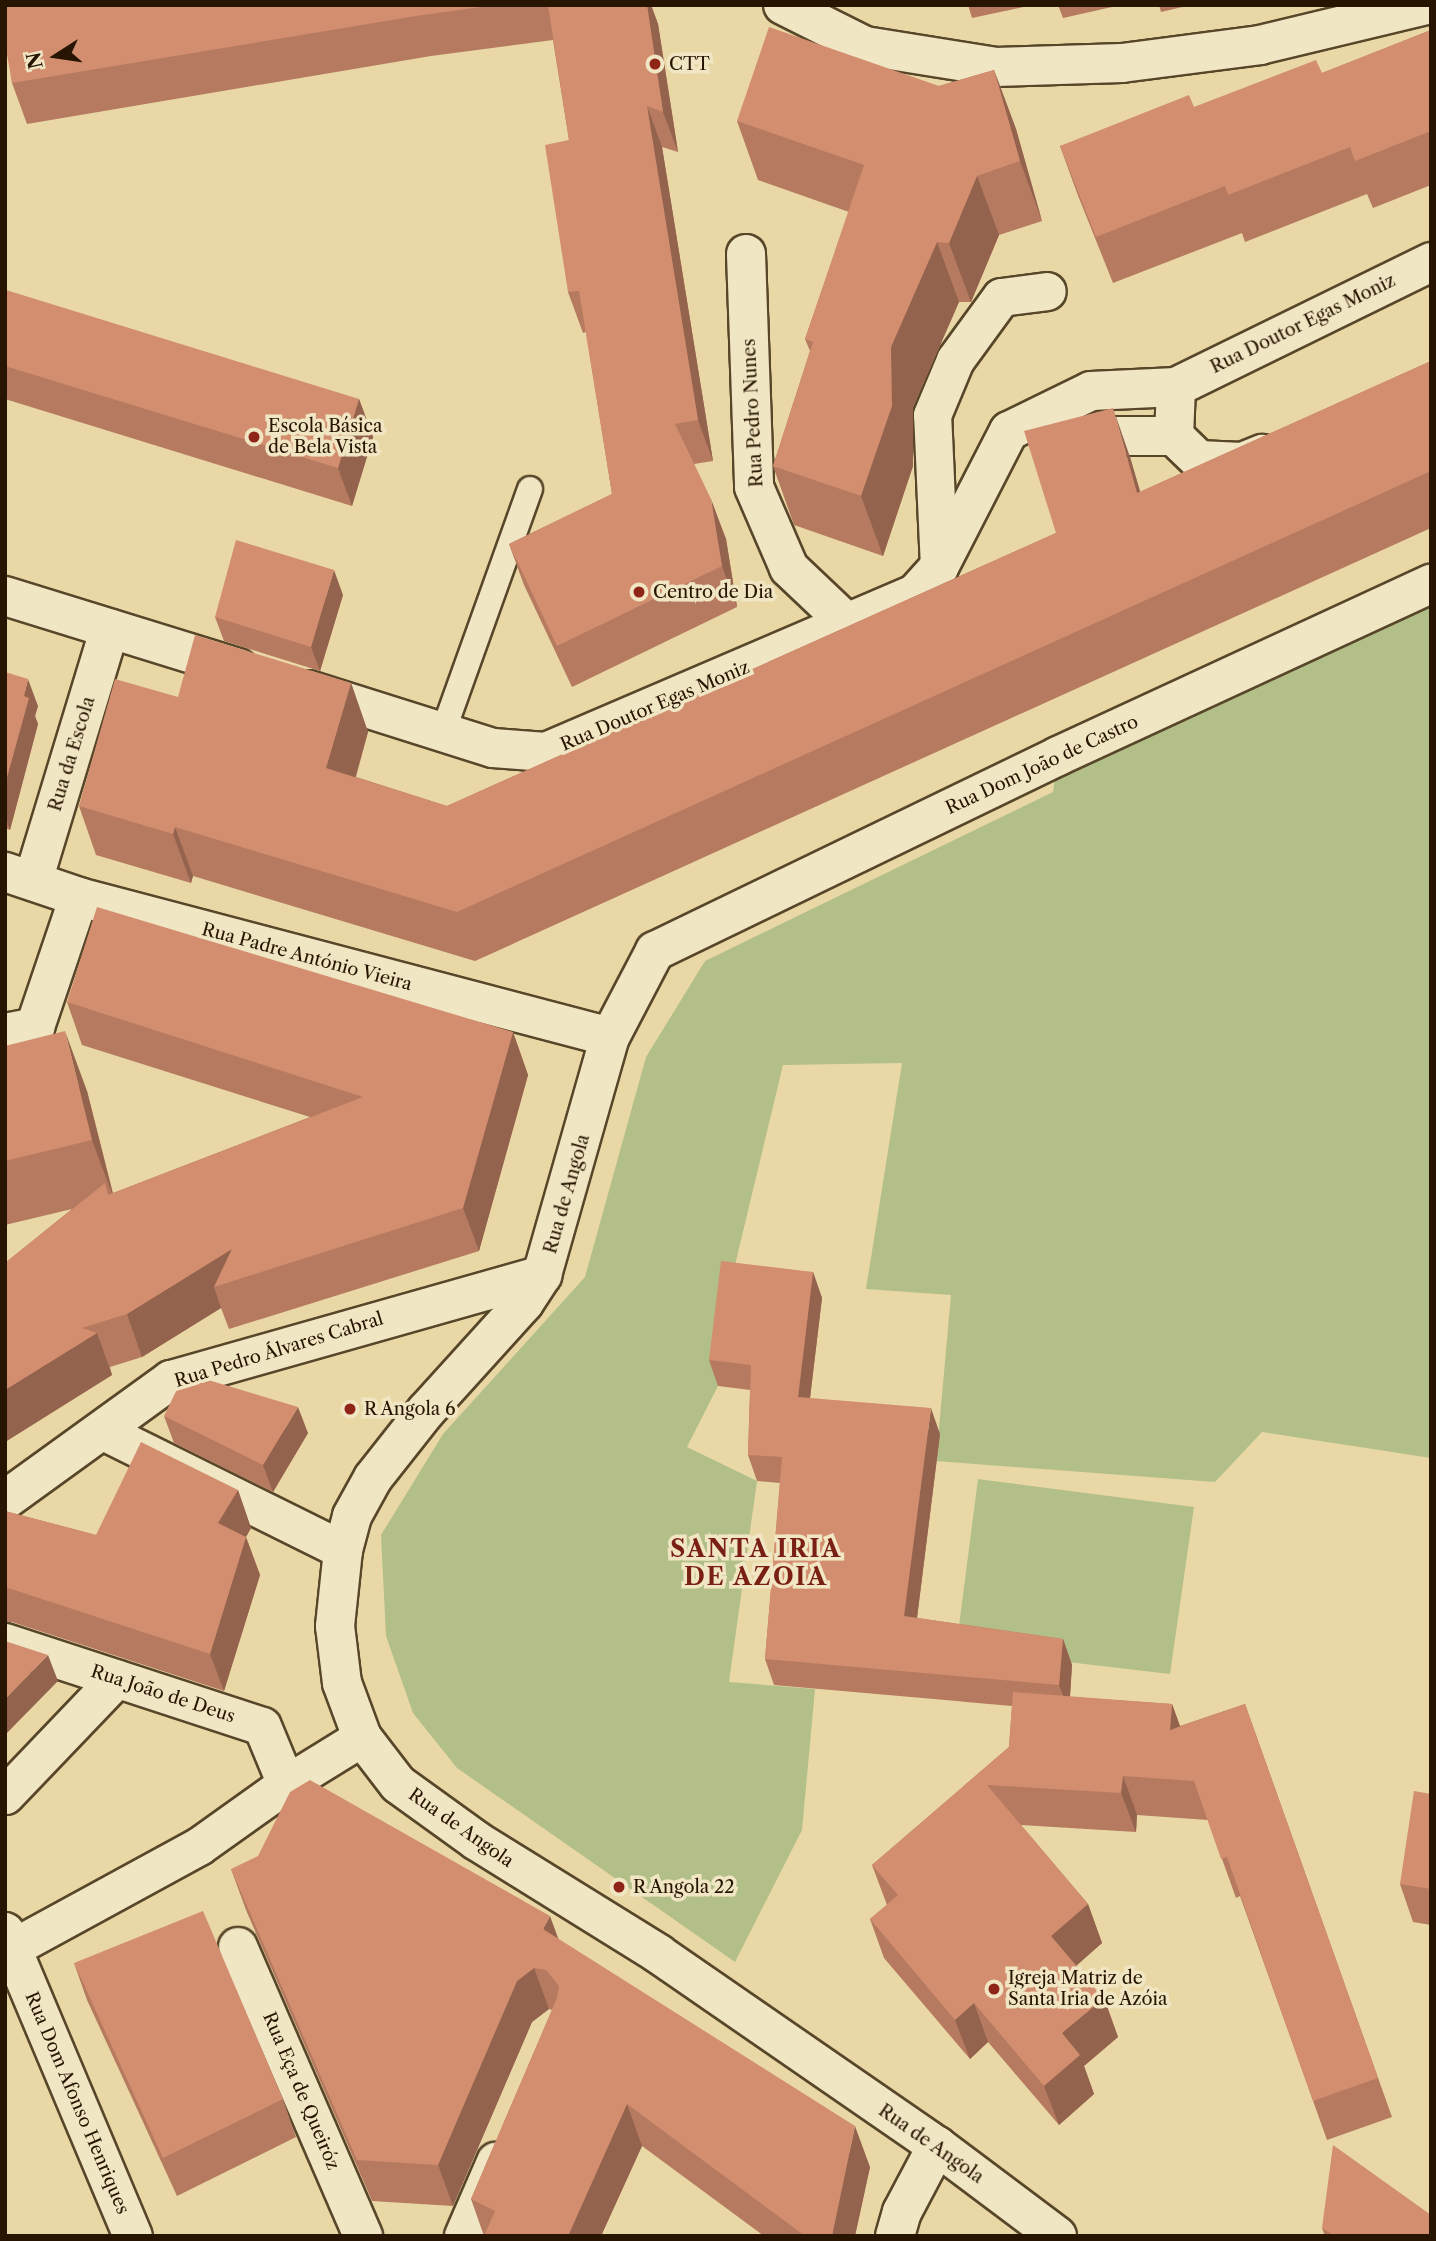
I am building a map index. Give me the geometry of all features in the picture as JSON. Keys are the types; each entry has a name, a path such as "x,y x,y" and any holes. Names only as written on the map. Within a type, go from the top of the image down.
{"street":[{"path":"783,5 865,46 996,67 1122,63 1260,46 1427,5"},
{"name":"Rua Pedro Nunes","path":"746,254 754,487 789,568 848,624"},
{"name":"Rua Doutor Egas Moniz","path":"5,596 493,748 547,752 915,594 939,567 1009,431 1091,391 1176,387 1431,262"},
{"path":"939,567 932,415 955,360 1001,297 1047,290"},
{"path":"1174,436 1176,387"},
{"path":"1009,431 1174,436 1199,460 1242,463 1293,439"},
{"name":"Rua Dom João de Castro","path":"655,951 1046,762 1431,584"},
{"name":"Rua da Escola","path":"19,877 110,628"},
{"name":"Rua Padre António Vieira","path":"19,877 79,897 610,1037"},
{"path":"5,1034 35,1027 79,897"},
{"name":"Rua de Angola","path":"655,951 610,1037 542,1275 524,1303 426,1411 373,1478 352,1516 343,1550 336,1612 338,1654 349,1711 362,1737 398,1784 445,1820 659,1954 937,2146 1057,2236"},
{"name":"Rua Pedro Álvares Cabral","path":"5,1500 171,1380 542,1275"},
{"path":"103,1431 343,1550"},
{"name":"Rua João de Deus","path":"5,1642 262,1726 286,1784"},
{"path":"5,1794 116,1678"},
{"path":"9,1940 199,1846 286,1784 362,1737"},
{"name":"Rua Dom Afonso Henriques","path":"9,1940 133,2236"},
{"name":"Rua Eça de Queiróz","path":"238,1947 363,2236"},
{"path":"464,2236 508,2133"},
{"path":"895,2236 901,2211 937,2146"}],"lane":[{"path":"443,732 530,489"}],"green space":[{"path":"1431,584 1431,1458 1262,1432 1215,1482 936,1461 951,1295 866,1289 902,1063 783,1065 730,1286 718,1386 687,1447 757,1481 729,1682 815,1689 802,1830 735,1962 457,1768 413,1713 386,1636 381,1535 443,1434 585,1277 646,1057 705,961 1053,792 1058,756"},
{"path":"978,1479 1194,1507 1170,1674 956,1649"}],"building":[{"path":"5,5 496,5 12,83 5,43"},
{"path":"548,5 647,5 663,112 647,106 698,420 675,424 711,499 722,566 557,646 509,544 612,494 579,291 568,292 545,145 569,140"},
{"path":"769,27 939,86 994,70 1020,161 977,176 949,243 937,242 891,347 892,406 861,496 773,466 813,342 805,339 864,165 737,121"},
{"path":"1431,30 1431,131 1355,161 1350,147 1228,195 1225,186 1096,237 1060,146 1189,95 1194,107 1316,60 1322,73"},
{"path":"6,290 359,399 338,468 5,366"},
{"path":"1431,361 1431,471 457,912 175,827 173,834 79,806 115,679 178,697 195,635 351,683 326,768 447,806 1056,533 1024,431 1113,408 1137,493"},
{"path":"236,540 334,570 311,647 215,617"},
{"path":"5,672 28,679 24,696 29,698 5,785"},
{"path":"97,907 513,1032 463,1208 214,1287 232,1249 127,1314 82,1328 97,1333 5,1390 5,1263 105,1183 108,1195 363,1097 67,1002"},
{"path":"65,1031 92,1140 5,1161 5,1046"},
{"path":"721,1261 813,1272 798,1397 931,1408 904,1616 1063,1639 1059,1685 765,1659 782,1457 748,1455 751,1365 709,1360"},
{"path":"185,1373 298,1407 263,1465 164,1416"},
{"path":"141,1442 238,1490 218,1523 246,1537 210,1654 5,1587 5,1511 96,1535"},
{"path":"5,1641 48,1655 5,1699"},
{"path":"1013,1692 1172,1704 1170,1730 1245,1704 1378,2078 1313,2101 1227,1857 1221,1859 1194,1781 1123,1776 1121,1793 987,1785 1088,1904 1051,1936 1104,1998 1062,2033 1080,2055 1044,2086 974,2003 955,2020 870,1919 898,1895 872,1865 1009,1747"},
{"path":"310,1780 550,1916 543,1929 855,2126 832,2236 805,2236 627,2104 568,2236 484,2236 495,2211 471,2199 557,1998 559,1986 546,1970 534,1968 517,1981 438,2165 357,2160 231,1869 258,1856 290,1792"},
{"path":"1414,1791 1431,1794 1431,1889 1400,1884"},
{"path":"203,1911 283,2099 163,2158 74,1963"},
{"path":"1333,2145 1431,2215 1431,2231 1428,2236 1334,2236 1322,2228"}],"place":[{"name":"CTT","path":"655,64"},
{"name":"Escola Básica de Bela Vista","path":"254,437"},
{"name":"Centro de Dia","path":"639,592"},
{"name":"R Angola 6","path":"350,1409"},
{"name":"R Angola 22","path":"619,1887"},
{"name":"Igreja Matriz de Santa Iria de Azóia","path":"994,1989"}],"district":[{"name":"SANTA IRIA DE AZOIA","path":"756,1563"}]}
